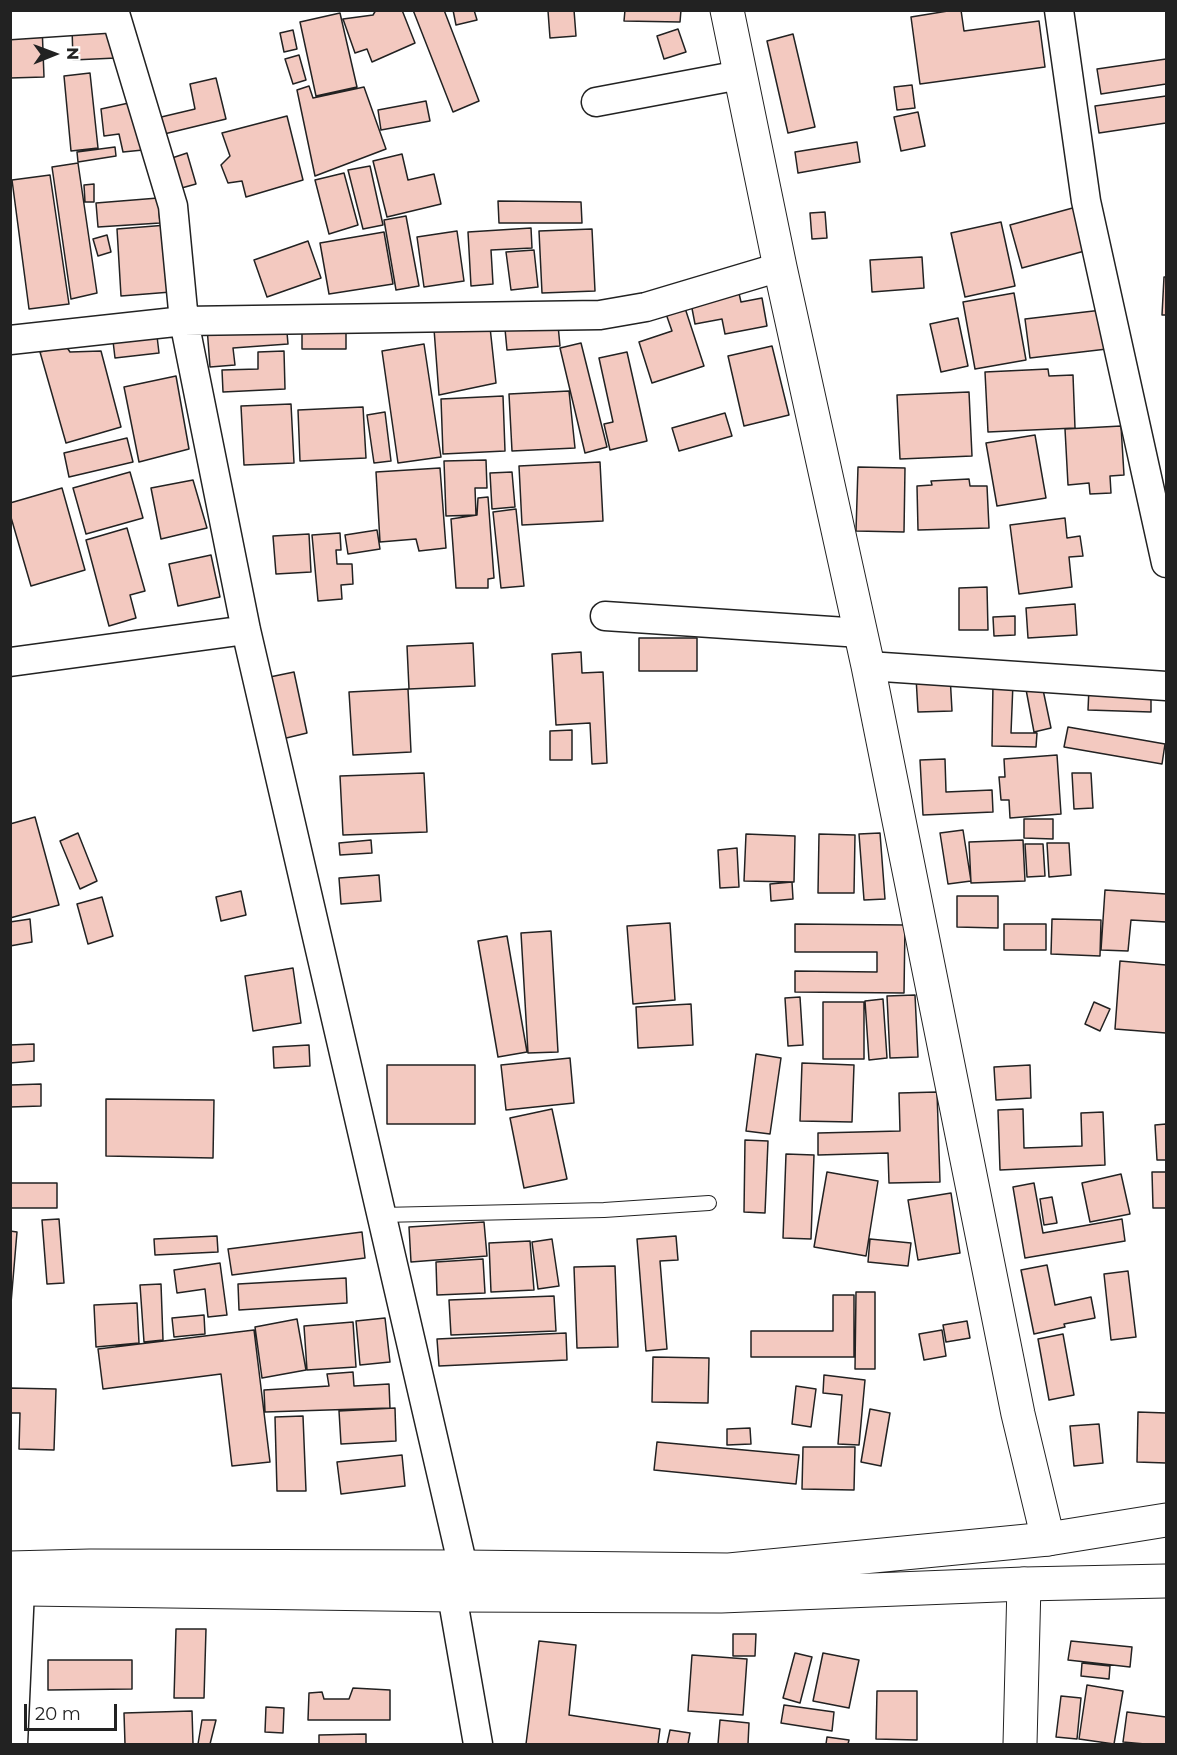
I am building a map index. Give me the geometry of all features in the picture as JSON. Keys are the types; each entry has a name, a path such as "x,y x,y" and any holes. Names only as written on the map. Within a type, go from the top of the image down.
{"main road":[{"path":"726,10 868,666 1018,1414 1048,1539"},
{"path":"14,1582 458,1581 729,1570 1048,1539 1167,1520"},
{"path":"458,1581 721,1596 1024,1584 1167,1581"},
{"path":"1020,1744 1024,1584"}],"street":[{"path":"1059,10 1086,201 1167,563"},
{"path":"10,25 115,14 173,206 184,321 246,630 381,1215 458,1581 478,1744"},
{"path":"596,102 740,75"},
{"path":"10,340 184,321 600,315 646,307 780,267"},
{"path":"605,616 861,633"},
{"path":"10,662 246,630"},
{"path":"868,666 1167,686"},
{"path":"13,1744 14,1582"}],"lane":[{"path":"381,1215 604,1210 709,1203"}],"building":[{"path":"376,10 402,10 415,43 372,62 367,49 355,53 343,19 373,15"},
{"path":"413,10 444,10 479,101 453,112"},
{"path":"453,10 474,10 477,20 456,25"},
{"path":"574,10 576,36 550,38 548,11"},
{"path":"625,10 681,10 680,22 624,21"},
{"path":"961,10 964,31 1039,21 1045,67 920,84 911,17"},
{"path":"340,13 357,87 316,96 300,22"},
{"path":"42,25 44,77 10,78 10,26"},
{"path":"115,26 116,58 73,60 72,28"},
{"path":"678,29 686,52 664,59 657,36"},
{"path":"293,30 297,49 284,52 280,33"},
{"path":"793,34 815,127 788,133 767,41"},
{"path":"299,55 306,80 293,84 285,59"},
{"path":"1166,59 1166,84 1101,94 1097,69"},
{"path":"90,73 98,148 71,151 64,76"},
{"path":"216,78 226,119 160,135 157,118 195,109 190,84"},
{"path":"912,85 915,108 897,110 894,87"},
{"path":"309,86 313,98 364,87 386,149 315,176 297,90"},
{"path":"1166,96 1166,123 1099,133 1095,106"},
{"path":"138,101 143,150 123,152 119,134 104,136 101,109"},
{"path":"426,101 430,121 381,130 378,110"},
{"path":"918,112 925,146 901,151 894,117"},
{"path":"287,116 303,180 246,197 242,181 228,183 221,165 230,156 222,133"},
{"path":"857,142 860,162 798,173 795,152"},
{"path":"115,147 116,156 78,162 77,152"},
{"path":"187,153 196,184 178,189 169,159"},
{"path":"402,154 408,180 434,174 441,204 387,217 373,161"},
{"path":"78,163 97,293 71,299 52,167"},
{"path":"370,166 383,225 363,229 348,170"},
{"path":"344,173 358,225 329,234 315,180"},
{"path":"50,175 69,304 29,309 12,180"},
{"path":"94,184 94,202 85,202 84,185"},
{"path":"158,198 160,223 98,227 96,203"},
{"path":"498,201 581,202 582,223 499,223"},
{"path":"1080,206 1092,249 1022,268 1010,225"},
{"path":"825,212 827,238 812,239 810,213"},
{"path":"406,216 419,286 396,290 384,220"},
{"path":"1001,222 1015,286 965,297 951,233"},
{"path":"167,225 171,292 121,296 117,229"},
{"path":"531,228 532,248 491,250 493,284 471,286 468,232"},
{"path":"592,229 595,291 542,293 539,231"},
{"path":"457,231 464,281 424,287 417,237"},
{"path":"384,232 393,284 329,294 320,243"},
{"path":"107,235 111,252 98,256 93,239"},
{"path":"308,241 321,278 267,297 254,260"},
{"path":"534,250 538,287 511,290 506,252"},
{"path":"922,257 924,288 872,292 870,260"},
{"path":"1164,277 1166,277 1166,315 1162,315"},
{"path":"738,289 741,302 762,298 767,326 725,334 722,319 695,324 690,298"},
{"path":"1014,293 1026,360 975,369 963,302"},
{"path":"684,305 704,366 652,383 639,342 672,331 665,311"},
{"path":"1102,310 1107,349 1030,358 1025,319"},
{"path":"958,318 968,366 941,372 930,324"},
{"path":"286,321 288,344 233,348 235,365 210,367 207,327"},
{"path":"558,325 560,346 507,350 505,329"},
{"path":"490,327 496,383 439,395 434,329"},
{"path":"302,331 346,332 346,349 302,349"},
{"path":"157,336 159,353 115,358 113,341"},
{"path":"581,343 607,447 585,453 560,348"},
{"path":"424,344 441,457 398,463 382,351"},
{"path":"66,346 70,352 101,351 121,427 66,443 40,352"},
{"path":"772,346 789,415 744,426 728,356"},
{"path":"284,351 285,389 223,392 222,370 258,369 258,352"},
{"path":"627,352 647,441 610,450 604,424 613,422 599,358"},
{"path":"1048,369 1049,376 1073,375 1075,428 988,432 985,372"},
{"path":"176,376 189,449 139,462 124,387"},
{"path":"569,391 575,448 512,451 509,394"},
{"path":"969,392 972,456 900,459 897,395"},
{"path":"503,396 505,451 443,454 441,399"},
{"path":"291,404 294,463 244,465 241,406"},
{"path":"363,407 366,458 300,461 298,410"},
{"path":"385,412 391,461 374,463 367,415"},
{"path":"725,413 732,436 679,451 672,428"},
{"path":"1121,426 1124,475 1110,476 1111,493 1090,494 1089,483 1068,485 1065,429"},
{"path":"1035,435 1046,498 997,506 986,443"},
{"path":"127,438 133,462 69,477 64,453"},
{"path":"486,460 487,488 475,488 476,515 446,516 444,461"},
{"path":"600,462 603,521 522,525 519,466"},
{"path":"858,467 905,468 904,532 856,531"},
{"path":"440,468 446,548 419,551 416,539 380,542 376,472"},
{"path":"130,472 143,518 86,534 73,488"},
{"path":"512,472 515,507 492,509 490,473"},
{"path":"969,479 970,486 987,486 989,528 918,530 917,486 932,485 931,481"},
{"path":"193,480 207,528 161,539 151,488"},
{"path":"62,488 85,570 31,586 10,514 10,503"},
{"path":"488,497 494,578 488,579 488,588 456,588 451,519 477,515 478,498"},
{"path":"516,509 524,586 501,588 493,512"},
{"path":"1065,518 1067,538 1080,536 1083,556 1069,557 1072,587 1019,594 1010,525"},
{"path":"127,528 145,591 130,595 136,618 109,626 86,540"},
{"path":"377,530 380,549 348,554 345,535"},
{"path":"340,533 341,550 336,550 337,564 352,564 353,584 341,585 342,599 318,601 312,535"},
{"path":"309,534 311,572 276,574 273,536"},
{"path":"211,555 220,597 178,606 169,564"},
{"path":"987,587 988,630 959,630 959,588"},
{"path":"1075,604 1077,635 1028,638 1026,608"},
{"path":"1015,616 1015,635 994,636 993,617"},
{"path":"639,638 697,638 697,671 639,671"},
{"path":"473,643 475,686 409,689 407,646"},
{"path":"581,652 582,673 603,672 607,763 592,764 590,723 556,725 552,654"},
{"path":"294,672 307,733 278,740 265,678"},
{"path":"950,675 952,711 918,712 916,677"},
{"path":"1041,680 1051,728 1034,732 1025,684"},
{"path":"993,683 1013,683 1011,733 1037,733 1036,747 992,746"},
{"path":"1089,688 1151,690 1151,712 1088,710"},
{"path":"408,689 411,752 353,755 349,692"},
{"path":"1068,727 1165,744 1162,764 1064,747"},
{"path":"572,730 572,760 550,760 550,731"},
{"path":"1057,755 1061,814 1010,818 1009,800 1001,800 999,777 1005,777 1004,759"},
{"path":"945,759 946,792 992,790 993,812 923,815 920,760"},
{"path":"424,773 427,832 343,835 340,776"},
{"path":"1072,773 1091,773 1093,808 1074,809"},
{"path":"35,817 59,905 10,918 10,824"},
{"path":"1024,819 1053,819 1053,839 1024,838"},
{"path":"963,830 971,881 948,884 940,833"},
{"path":"78,833 97,881 80,889 60,841"},
{"path":"880,833 885,899 864,900 859,834"},
{"path":"746,834 795,836 794,882 744,881"},
{"path":"819,834 855,835 854,893 818,893"},
{"path":"371,840 372,853 340,855 339,843"},
{"path":"1023,840 1025,881 971,883 969,842"},
{"path":"1047,843 1069,843 1071,875 1049,877"},
{"path":"1025,844 1043,844 1045,876 1027,877"},
{"path":"737,848 739,887 720,888 718,850"},
{"path":"379,875 381,901 341,904 339,878"},
{"path":"792,882 793,899 771,901 770,884"},
{"path":"1105,890 1166,894 1166,922 1131,920 1128,951 1101,950"},
{"path":"241,891 246,915 221,921 216,897"},
{"path":"957,896 998,896 998,928 957,927"},
{"path":"102,897 113,936 88,944 77,904"},
{"path":"30,919 32,942 10,946 10,922"},
{"path":"1052,919 1101,920 1100,956 1051,954"},
{"path":"670,923 675,1000 633,1004 627,926"},
{"path":"795,924 905,925 904,993 795,992 795,971 877,972 877,952 795,952"},
{"path":"1004,924 1046,924 1046,950 1004,950"},
{"path":"551,931 558,1052 528,1053 521,933"},
{"path":"507,936 527,1052 498,1057 478,941"},
{"path":"1120,961 1166,965 1166,1033 1115,1029"},
{"path":"293,968 301,1023 253,1031 245,976"},
{"path":"915,995 918,1057 890,1058 887,996"},
{"path":"800,997 803,1045 788,1046 785,998"},
{"path":"883,999 887,1058 869,1060 865,1001"},
{"path":"823,1002 864,1002 864,1059 823,1059"},
{"path":"1094,1002 1110,1009 1100,1031 1085,1024"},
{"path":"691,1004 693,1045 638,1048 636,1007"},
{"path":"34,1044 34,1061 10,1063 10,1045"},
{"path":"309,1045 310,1066 274,1068 273,1047"},
{"path":"756,1054 781,1058 770,1134 746,1131"},
{"path":"570,1058 574,1103 506,1110 501,1065"},
{"path":"802,1063 854,1065 852,1122 800,1121"},
{"path":"387,1065 475,1065 475,1124 387,1124"},
{"path":"1030,1065 1031,1098 996,1100 994,1067"},
{"path":"41,1084 41,1106 10,1107 10,1085"},
{"path":"937,1092 940,1182 889,1183 888,1153 818,1155 818,1133 900,1131 899,1093"},
{"path":"106,1099 214,1100 213,1158 106,1156"},
{"path":"552,1109 567,1179 524,1188 510,1118"},
{"path":"1023,1109 1024,1148 1082,1146 1081,1113 1103,1112 1105,1165 1000,1170 998,1110"},
{"path":"1166,1124 1166,1160 1157,1160 1155,1125"},
{"path":"745,1140 768,1141 765,1213 744,1212"},
{"path":"786,1154 814,1155 811,1239 783,1238"},
{"path":"827,1172 878,1181 866,1256 814,1247"},
{"path":"1152,1172 1166,1172 1166,1208 1153,1208"},
{"path":"1121,1174 1130,1214 1090,1222 1082,1183"},
{"path":"10,1183 57,1183 57,1208 10,1208"},
{"path":"1034,1183 1043,1233 1122,1219 1125,1241 1025,1258 1013,1187"},
{"path":"951,1193 960,1253 918,1260 908,1200"},
{"path":"1052,1197 1057,1223 1044,1225 1040,1199"},
{"path":"59,1219 64,1283 47,1284 42,1220"},
{"path":"484,1222 487,1256 411,1262 409,1227"},
{"path":"10,1231 17,1232 11,1303 10,1303"},
{"path":"362,1232 365,1258 232,1275 228,1249"},
{"path":"217,1236 218,1252 155,1255 154,1239"},
{"path":"676,1236 678,1260 660,1261 667,1349 646,1351 637,1239"},
{"path":"552,1239 559,1286 538,1289 532,1242"},
{"path":"870,1239 911,1243 908,1266 868,1262"},
{"path":"530,1241 534,1290 491,1292 489,1243"},
{"path":"483,1259 485,1293 437,1295 436,1262"},
{"path":"220,1263 227,1315 208,1317 205,1289 177,1293 174,1270"},
{"path":"1047,1265 1055,1305 1091,1297 1095,1318 1064,1324 1065,1327 1034,1334 1021,1270"},
{"path":"615,1266 618,1347 577,1348 574,1267"},
{"path":"1128,1271 1136,1337 1111,1340 1104,1274"},
{"path":"346,1278 347,1303 239,1310 238,1284"},
{"path":"161,1284 163,1340 144,1342 140,1285"},
{"path":"856,1292 875,1292 875,1369 855,1369"},
{"path":"833,1295 854,1295 854,1357 751,1357 751,1331 833,1331"},
{"path":"554,1296 556,1331 451,1335 449,1300"},
{"path":"137,1303 139,1343 96,1347 94,1305"},
{"path":"204,1315 205,1334 174,1337 172,1318"},
{"path":"385,1318 390,1362 360,1365 356,1321"},
{"path":"297,1319 306,1370 262,1378 255,1327"},
{"path":"967,1321 970,1338 946,1342 943,1325"},
{"path":"353,1322 356,1367 307,1370 304,1326"},
{"path":"254,1330 270,1462 232,1466 221,1374 103,1389 98,1349"},
{"path":"942,1330 946,1356 924,1360 919,1334"},
{"path":"566,1333 567,1360 439,1366 437,1339"},
{"path":"1063,1334 1074,1395 1049,1400 1038,1339"},
{"path":"653,1357 709,1358 708,1403 652,1402"},
{"path":"353,1372 354,1386 389,1384 390,1408 265,1412 264,1390 329,1386 327,1374"},
{"path":"824,1375 865,1380 859,1445 838,1444 842,1395 823,1393"},
{"path":"796,1386 816,1389 811,1427 792,1424"},
{"path":"10,1388 56,1389 54,1450 19,1449 20,1413 10,1413"},
{"path":"395,1408 396,1441 341,1444 339,1411"},
{"path":"870,1409 890,1413 881,1466 861,1462"},
{"path":"1138,1412 1166,1413 1166,1463 1137,1462"},
{"path":"303,1416 306,1491 277,1491 275,1417"},
{"path":"1099,1424 1103,1463 1074,1466 1070,1426"},
{"path":"750,1428 751,1444 727,1445 727,1429"},
{"path":"657,1442 799,1455 796,1484 654,1470"},
{"path":"803,1447 855,1447 854,1490 802,1489"},
{"path":"402,1455 405,1486 341,1494 337,1462"},
{"path":"176,1629 206,1629 204,1698 174,1698"},
{"path":"733,1634 756,1634 755,1656 733,1656"},
{"path":"539,1641 576,1645 569,1715 660,1729 658,1744 526,1744"},
{"path":"1071,1641 1132,1647 1130,1667 1068,1660"},
{"path":"795,1653 812,1657 800,1703 783,1698"},
{"path":"823,1653 859,1660 849,1708 813,1701"},
{"path":"692,1655 747,1659 743,1715 688,1711"},
{"path":"48,1660 132,1660 132,1689 48,1690"},
{"path":"1082,1663 1110,1666 1109,1679 1081,1676"},
{"path":"1087,1685 1123,1691 1114,1744 1079,1739"},
{"path":"353,1688 390,1690 390,1720 308,1720 309,1693 322,1692 324,1699 349,1699"},
{"path":"877,1691 917,1691 917,1740 876,1739"},
{"path":"1061,1696 1081,1698 1077,1739 1056,1737"},
{"path":"784,1705 834,1712 832,1731 781,1723"},
{"path":"266,1707 284,1708 283,1733 265,1732"},
{"path":"192,1711 193,1744 125,1744 124,1713"},
{"path":"1127,1712 1166,1717 1166,1744 1123,1742"},
{"path":"202,1720 216,1720 210,1744 198,1744"},
{"path":"720,1720 749,1723 748,1744 718,1744"},
{"path":"670,1730 690,1733 688,1744 667,1744"},
{"path":"366,1734 366,1744 319,1744 319,1735"},
{"path":"827,1737 849,1740 848,1744 826,1744"}]}
